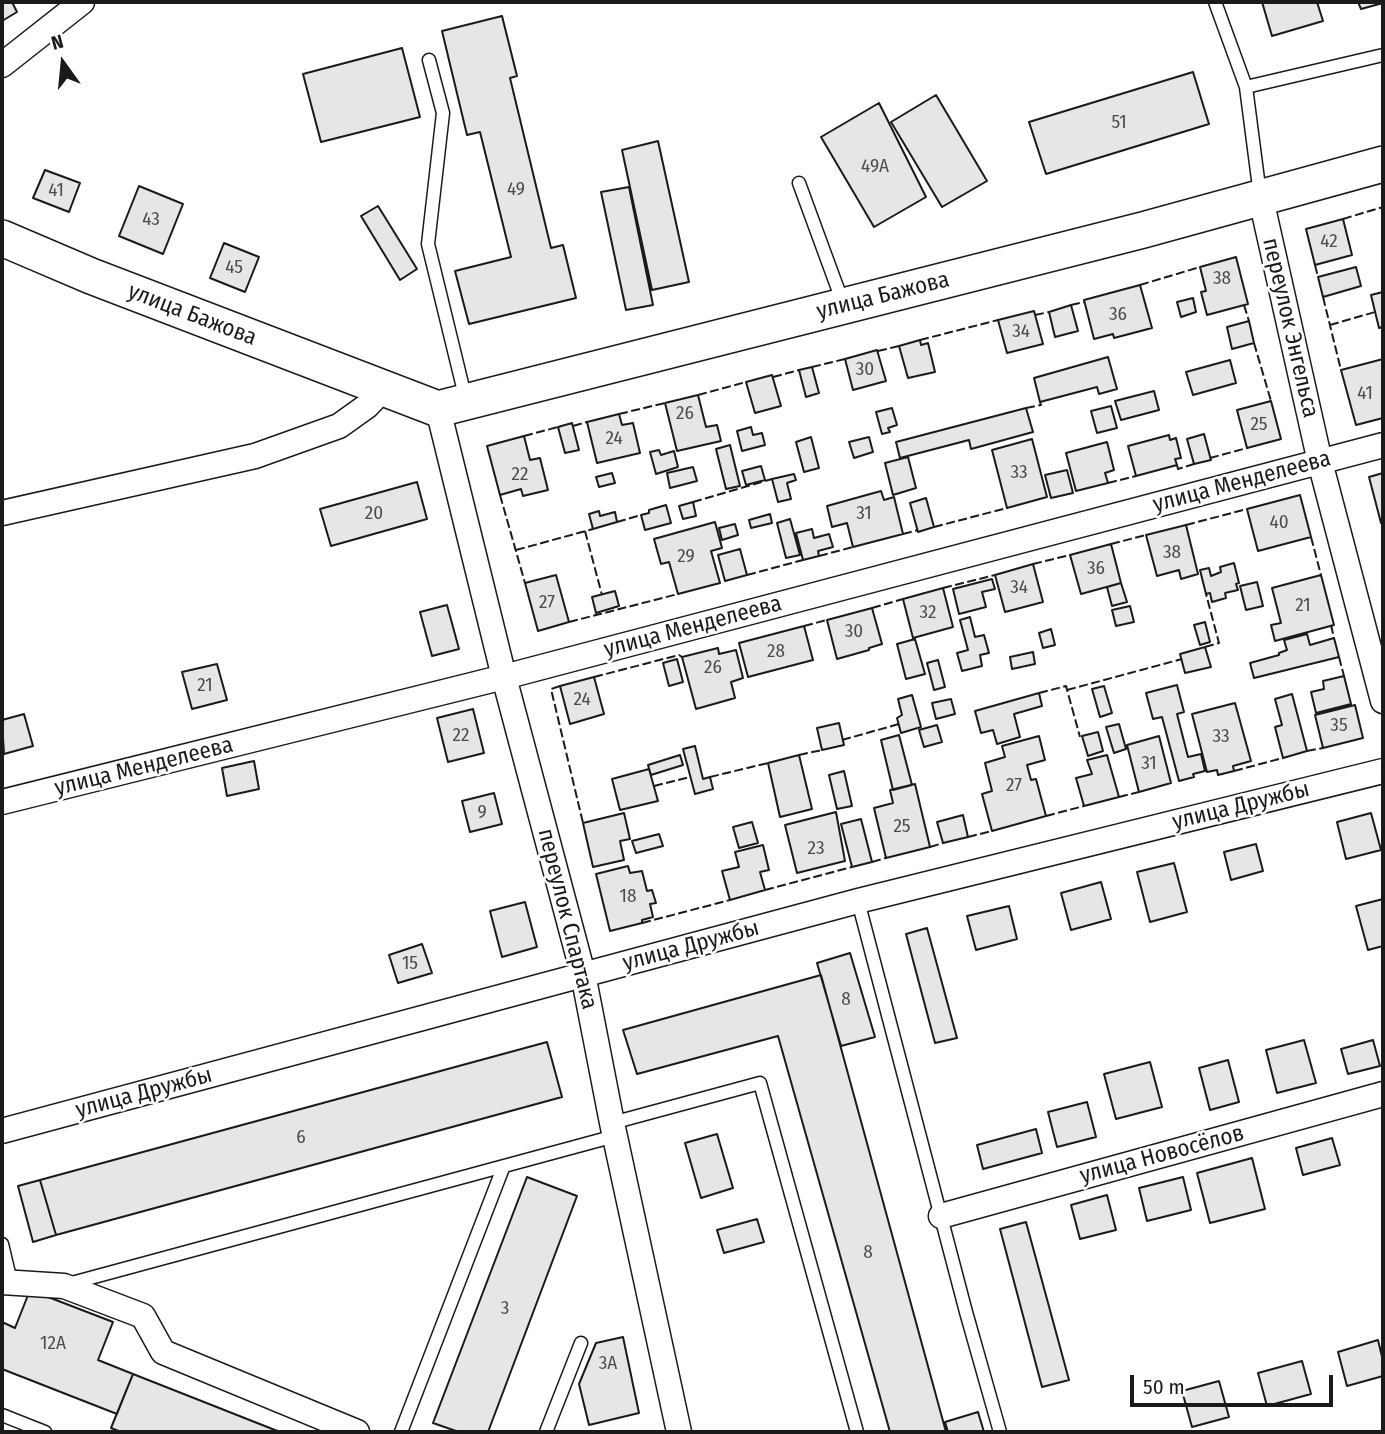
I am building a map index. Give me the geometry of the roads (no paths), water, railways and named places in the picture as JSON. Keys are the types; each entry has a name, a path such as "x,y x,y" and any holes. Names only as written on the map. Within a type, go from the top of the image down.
{"main road":[{"name":"улица Бажова","path":"2,238 103,281 384,388 452,405 1261,199 1383,164"}],"street":[{"path":"2,65 82,2"},
{"name":"переулок Энгельса","path":"1261,199 1320,462 1383,701"},
{"path":"2,513 255,456 339,426 368,406 384,388"},
{"name":"переулок Спартака","path":"452,405 504,677 583,974 679,1432"},
{"name":"улица Менделеева","path":"2,802 504,677 1383,445"},
{"name":"улица Дружбы","path":"2,1131 858,901 1383,771"},
{"name":"улица Новосёлов","path":"941,1216 1383,1094"},
{"path":"6,1282 64,1286 143,1316 163,1352 357,1432"}],"lane":[{"path":"1215,2 1246,88 1261,199"},
{"path":"1246,88 1383,55"},
{"path":"429,60 443,114 428,244 452,405"},
{"path":"799,183 845,306"},
{"path":"858,901 1000,1432"},
{"path":"64,1286 503,1168 614,1129 760,1083 857,1432"},
{"path":"401,1432 503,1168"},
{"path":"2,1244 6,1282"},
{"path":"546,1432 581,1343"},
{"path":"2,1415 45,1432"}]}
